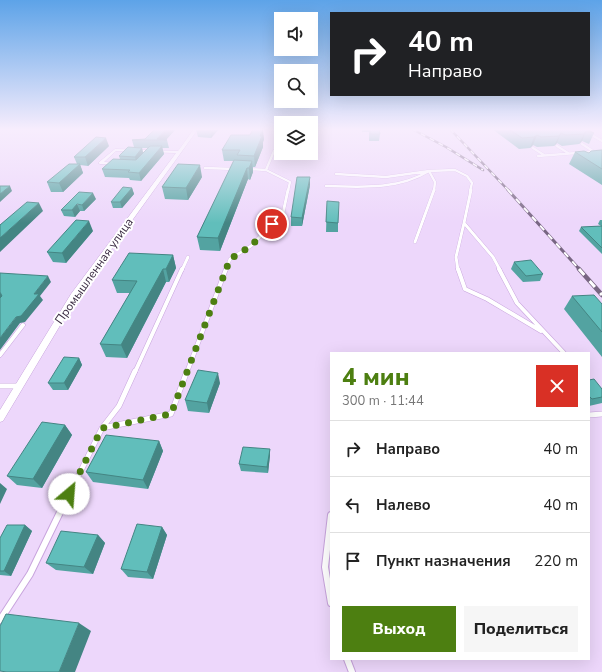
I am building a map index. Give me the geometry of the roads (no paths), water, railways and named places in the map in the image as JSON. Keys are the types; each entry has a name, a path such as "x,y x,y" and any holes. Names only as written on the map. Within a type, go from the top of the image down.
{"street":[{"path":"103,160 100,163 122,164"},
{"name":"Промышленная улица","path":"0,418 74,296 173,160"}],"lane":[{"path":"266,170 270,160"},
{"path":"102,428 171,414 230,259 251,246 283,213 290,182 266,170 205,168"},
{"path":"336,174 386,177 429,171 455,170 467,176 472,183 456,257 459,275 465,289 486,299 546,334"},
{"path":"326,186 382,187 423,175 429,171"},
{"path":"415,242 434,192 435,182 429,171"},
{"path":"464,223 492,257 517,303 563,352"},
{"path":"0,620 30,574 102,428 119,406 188,257"},
{"path":"0,355 23,325"},
{"path":"0,386 19,386"},
{"path":"590,415 602,414"},
{"path":"330,524 325,567 330,597"},
{"path":"347,660 352,672"}],"railway":[{"path":"467,160 483,170"},
{"path":"480,160 509,191"},
{"path":"508,190 580,270"},
{"path":"579,269 602,295"}]}
